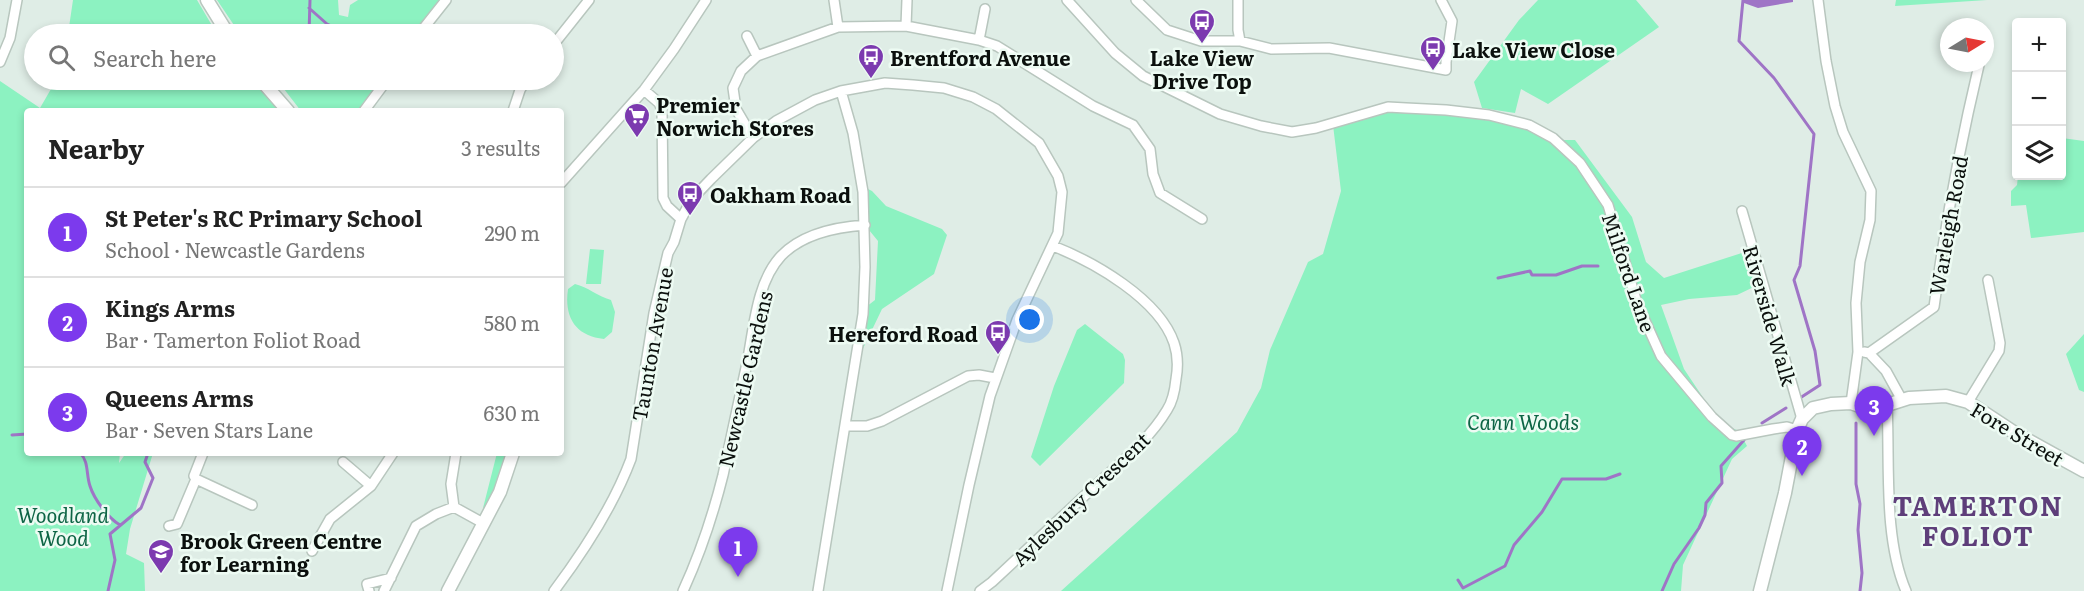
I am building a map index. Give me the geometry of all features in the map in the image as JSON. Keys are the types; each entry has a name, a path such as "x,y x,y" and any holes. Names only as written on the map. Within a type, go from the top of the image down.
{"street":[{"path":"0,62 10,38 17,0"},
{"path":"207,0 222,24"},
{"path":"427,24 446,0"},
{"path":"564,31 589,0"},
{"path":"564,180 644,90 706,0"},
{"path":"834,0 838,27"},
{"path":"906,26 907,0"},
{"name":"Milford Lane","path":"1067,0 1115,53 1143,76 1220,114 1260,126 1292,132 1316,128 1388,107 1489,115 1529,126 1553,138 1580,163 1608,205 1637,303 1661,356 1687,389 1732,435 1799,425"},
{"path":"1136,0 1167,30 1202,41 1240,41 1271,49 1329,48 1446,70 1452,21 1442,0"},
{"path":"1238,0 1240,41"},
{"path":"1818,0 1835,106 1852,153 1871,191 1870,220 1860,262 1856,303 1858,352 1851,403"},
{"path":"979,40 986,9"},
{"path":"753,138 736,109 733,88 741,71 757,56 838,27 906,26 979,40 997,46 1093,106 1133,125 1150,149 1153,174 1160,193 1202,219"},
{"path":"747,36 757,56"},
{"name":"Warleigh Road","path":"1869,353 1934,307 1943,238 1977,72"},
{"name":"Taunton Avenue","path":"554,591 583,552 631,459 654,313 668,253 681,219 692,199 753,138 788,115 815,100 841,91 885,84 944,88 973,97 996,109 1016,122 1039,143 1058,176 1062,192 1058,233 1017,320 996,378 970,477 947,591"},
{"path":"270,90 285,108"},
{"path":"366,108 380,90"},
{"path":"514,108 520,90"},
{"path":"644,90 659,103 662,110 663,198 667,206 681,219"},
{"path":"818,591 862,314 865,225 863,192 853,133 841,91"},
{"name":"Riverside Walk","path":"1742,211 1799,425"},
{"name":"Newcastle Gardens","path":"683,591 709,526 722,476 755,318 767,280 782,256 803,241 831,228 865,225"},
{"name":"Aylesbury Crescent","path":"980,591 1139,445 1168,408 1175,389 1178,367 1175,348 1164,323 1145,302 1109,275 1077,256 1053,246"},
{"path":"1968,402 1999,351 2000,343 1988,280"},
{"path":"1858,352 1869,353 1886,371 1902,400"},
{"path":"846,426 867,426 882,421 968,376 996,378"},
{"name":"Fore Street","path":"1799,425 1813,408 1832,404 1851,403 1865,408 1928,396 1946,396 1968,402 2015,433 2079,469"},
{"path":"1887,405 1892,528 1906,591"},
{"path":"1760,591 1785,493 1799,425"},
{"path":"169,526 177,524 196,479 194,476 202,456"},
{"path":"312,551 330,519 371,486 391,456"},
{"path":"454,507 451,484 456,456"},
{"path":"448,591 500,492 512,456"},
{"path":"343,462 371,486"},
{"path":"196,479 252,505"},
{"path":"454,507 483,523"},
{"path":"384,591 416,526 454,507"},
{"path":"369,591 367,584 391,578"}],"green space":[{"path":"73,0 197,0 211,24 69,24"},
{"path":"217,0 338,0 339,15 348,17 350,5 358,0 444,0 425,24 233,24"},
{"path":"1538,0 1636,0 1659,27 1548,104 1521,89 1515,113 1482,108 1474,82 1519,20"},
{"path":"1896,0 1987,0 1895,6"},
{"name":"Woodland Wood","path":"0,81 40,108 24,108 24,456 120,456 119,463 124,456 152,456 130,529 126,554 144,563 145,591 0,591"},
{"name":"Woodland Wood","path":"50,90 264,90 279,108 40,108"},
{"path":"285,90 376,90 362,108 299,108"},
{"name":"Cann Woods","path":"1389,109 1477,114 1537,131 1554,140 1575,140 1632,217 1646,262 1664,278 1748,251 1760,284 1737,295 1689,299 1661,305 1684,369 1720,423 1739,431 1747,446 1732,459 1683,565 1681,591 1061,591 1237,432 1261,388 1270,350 1308,262 1323,254 1341,191 1333,125"},
{"path":"2066,139 2084,141 2084,232 2031,238 2026,205 2011,206 2011,191 2017,185 2018,180 2066,180"},
{"path":"866,188 886,206 942,229 947,235 934,274 882,309 859,357 866,307 875,300 878,241 869,230"},
{"path":"590,249 604,250 601,284 586,284"},
{"path":"575,284 611,300 615,312 612,332 604,339 586,334 579,329 570,316 568,289"},
{"path":"1085,324 1123,354 1124,383 1040,466 1031,457 1054,386 1077,330"},
{"path":"2084,334 2084,392 2079,390 2066,354"},
{"path":"496,456 505,456 489,506 483,508"}],"shaded area":[{"path":"1743,0 1793,0 1793,2 1758,8 1744,3"}],"waterway":[{"path":"309,24 310,0"},
{"path":"1743,0 1739,41 1774,78 1814,134 1800,266 1794,280 1815,351 1820,385 1800,398"},
{"path":"309,8 327,24"},
{"path":"1498,278 1530,271 1532,275 1556,275 1582,266 1598,266"},
{"path":"1762,423 1786,408"},
{"path":"1856,423 1856,484 1860,504 1858,530 1862,573 1860,591"},
{"path":"12,435 24,434"},
{"path":"1662,591 1674,564 1699,528 1705,515 1706,503 1722,483 1721,466 1744,440"},
{"path":"83,456 95,497 106,513 120,525"},
{"path":"108,591 115,560 110,534 141,508 153,478 145,462 147,456"},
{"path":"1458,580 1463,588 1505,566 1514,545 1542,512 1562,479 1606,479 1620,474"}],"place":[{"name":"Lake View Drive Top","path":"1202,45"},
{"name":"Lake View Close","path":"1433,72"},
{"name":"Brentford Avenue","path":"871,80"},
{"name":"Premier Norwich Stores","path":"637,139"},
{"name":"Oakham Road","path":"690,217"},
{"name":"Hereford Road","path":"998,356"},
{"name":"Queens Arms","path":"1874,436"},
{"name":"Kings Arms","path":"1802,476"},
{"name":"Brook Green Centre for Learning","path":"161,575"},
{"name":"St Peter's RC Primary School","path":"738,577"}],"district":[{"name":"TAMERTON FOLIOT","path":"1978,519"}]}
